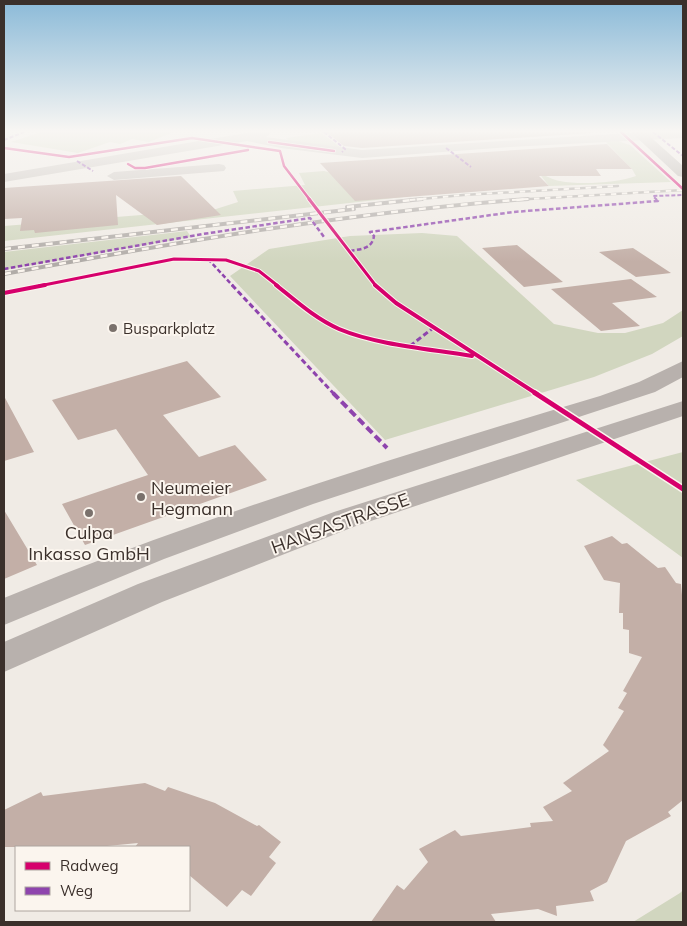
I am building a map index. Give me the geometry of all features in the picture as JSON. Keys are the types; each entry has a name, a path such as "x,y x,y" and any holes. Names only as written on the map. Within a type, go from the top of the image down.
{"main road":[{"name":"HANSASTRASSE","path":"4,612 64,586 219,526 317,492 609,401 647,387 683,368"},
{"name":"HANSASTRASSE","path":"4,658 150,593 345,519 630,427 683,408"}],"street":[{"path":"4,178 22,175"},
{"path":"83,175 95,178 130,175"}],"green space":[{"path":"300,175 341,175 422,195 4,241 4,226 216,209 238,202 233,191 305,185"},
{"path":"541,175 551,179 577,183 609,182 636,176 663,175 671,182 549,186"},
{"path":"187,231 191,237 4,270 4,252"},
{"path":"422,233 457,236 554,324 598,333 625,333 663,323 683,310 683,336 652,354 594,377 385,440 230,276 269,249 350,236"},
{"path":"683,452 683,558 576,480"},
{"path":"683,890 683,922 633,922 680,893"}],"building":[{"path":"331,175 601,176 539,176 549,186 355,201"},
{"path":"181,176 221,215 157,225 116,195 118,225 35,233 34,230 20,231 22,218 4,219 4,188"},
{"path":"517,245 563,282 524,287 482,248"},
{"path":"633,248 671,273 636,277 599,252"},
{"path":"631,279 657,297 612,303 640,326 601,331 551,289"},
{"path":"187,361 221,397 163,415 199,457 235,445 267,480 85,545 62,504 148,475 116,429 78,440 52,400"},
{"path":"4,396 34,452 4,461"},
{"path":"4,510 37,565 4,579"},
{"path":"612,536 622,544 627,543 658,568 665,567 676,583 681,584 683,606 683,800 668,812 671,816 626,841 607,882 590,891 594,901 556,906 557,916 538,909 491,914 496,922 371,922 397,885 404,890 428,862 419,849 455,830 461,836 531,827 530,823 553,821 543,807 572,791 563,783 609,751 603,745 624,711 618,708 627,693 623,691 642,657 629,653 629,630 623,629 623,613 619,613 620,583 604,580 584,546"},
{"path":"145,783 165,791 168,787 215,803 257,826 259,825 281,842 269,857 276,863 251,896 242,890 227,907 190,876 190,846 136,846 138,843 107,846 4,847 4,810 41,792 43,796"}],"railway":[{"path":"410,200 618,186"},
{"path":"526,199 683,190"},
{"path":"347,207 422,199"},
{"path":"4,274 265,229 396,212 526,199"},
{"path":"512,200 526,199"},
{"path":"4,249 354,209"}],"marked path":[{"path":"350,251 367,248 373,242 374,236 370,232 513,212 658,201 653,196 683,195"},
{"path":"4,269 203,234 310,218 324,237"},
{"path":"208,259 387,448"},
{"path":"410,346 433,328"}],"cycle path":[{"path":"291,175 378,288 396,303 683,489"},
{"path":"668,175 683,189"},
{"path":"4,293 174,259 226,260 259,271 317,317 339,329 363,337 472,356"}],"place":[{"name":"Busparkplatz","path":"113,328"},
{"name":"Neumeier Heg‍mann","path":"141,497"},
{"name":"Culpa Inkasso GmbH","path":"89,513"}]}
